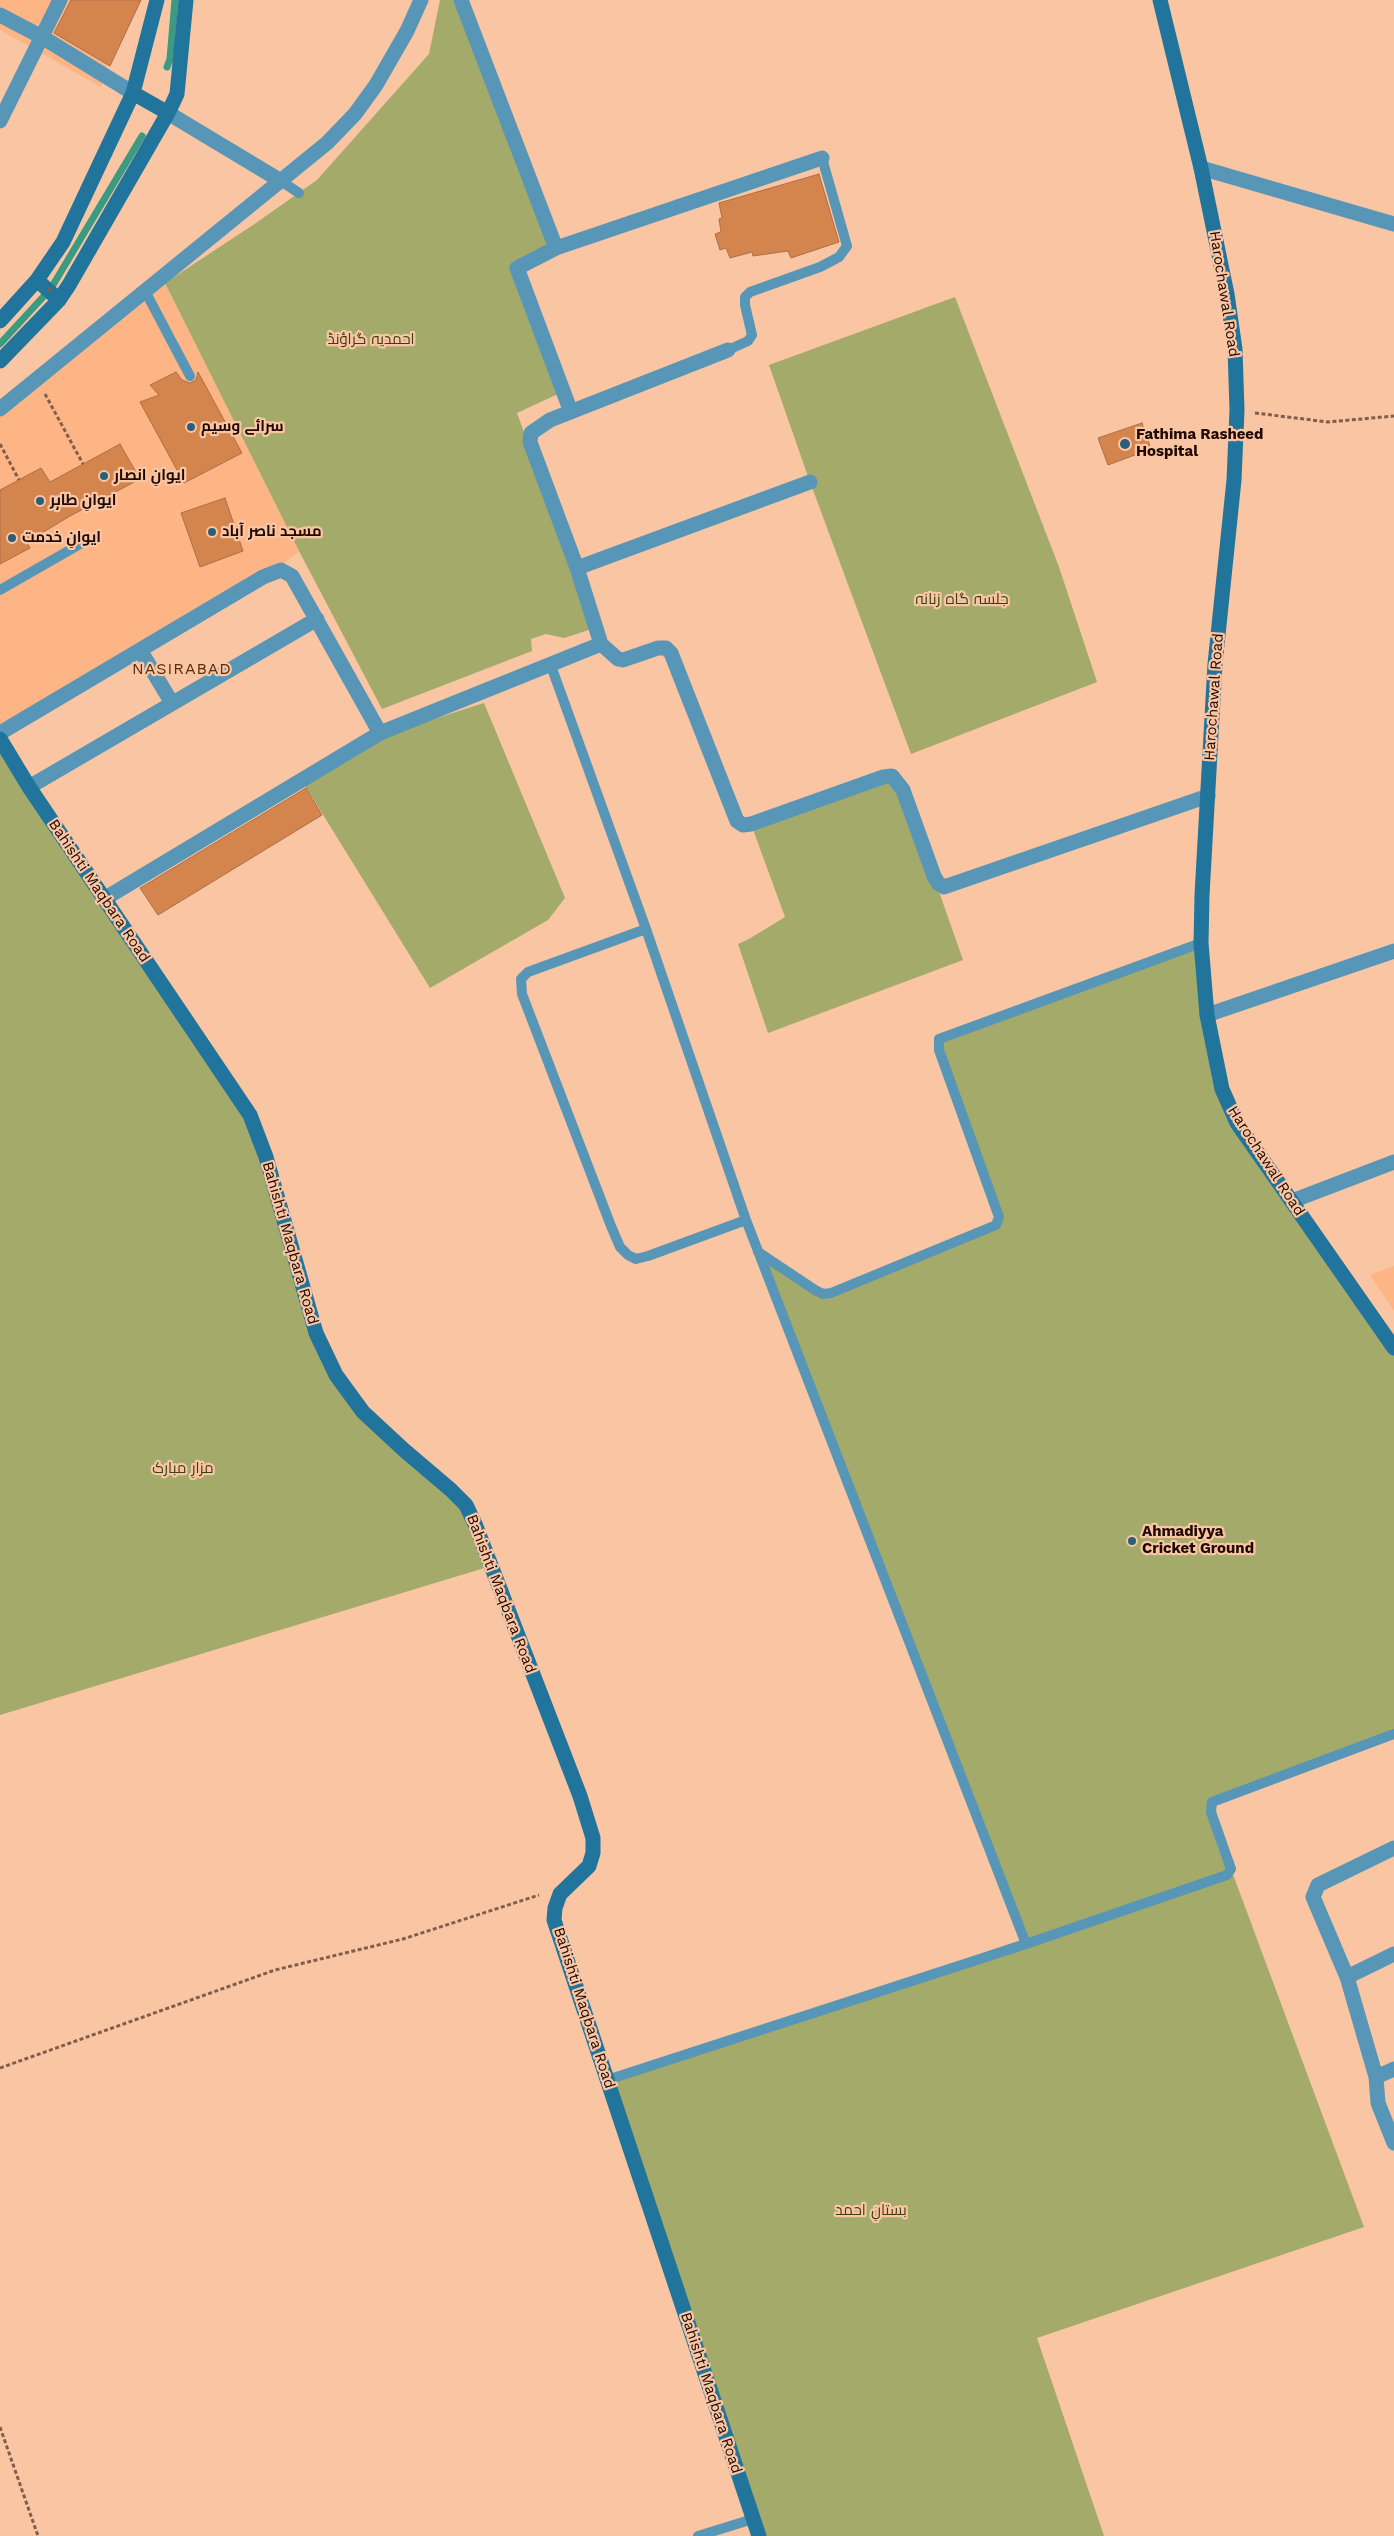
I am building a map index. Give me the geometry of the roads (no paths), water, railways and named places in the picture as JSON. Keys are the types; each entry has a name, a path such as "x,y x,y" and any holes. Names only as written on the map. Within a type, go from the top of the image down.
{"street":[{"path":"0,120 60,0"},
{"path":"0,322 37,280 63,242 133,93 157,0"},
{"path":"0,361 53,292 81,268 168,114 177,94 186,0"},
{"path":"0,409 327,143 355,114 385,70 421,0"},
{"path":"461,0 556,248"},
{"name":"Harochawal Road","path":"1160,0 1201,168 1227,294 1235,348 1237,410 1234,480 1215,664 1201,943 1207,1015 1216,1063 1229,1106 1237,1122 1394,1348"},
{"path":"0,15 42,37 281,181"},
{"path":"570,412 517,268 556,248 822,158"},
{"path":"1201,168 1394,224"},
{"path":"37,280 53,292"},
{"path":"728,350 539,426 531,433 530,442 578,568 601,644 618,660 658,648 666,648 672,653 737,821 743,825 751,824 883,777 892,776 903,790 934,876 938,883 944,887 1208,796"},
{"path":"578,568 810,482"},
{"path":"0,733 263,577 281,570 292,576 380,733"},
{"path":"29,786 317,619"},
{"path":"104,898 380,733 601,644"},
{"path":"140,650 172,703"},
{"name":"Bahishti Maqbara Road","path":"0,739 29,786 250,1115 266,1157 316,1333 336,1375 362,1412 466,1505 475,1524 580,1796 593,1838 593,1853 588,1866 560,1894 555,1908 554,1920 759,2536"},
{"path":"1207,1015 1394,951"},
{"path":"1292,1201 1394,1162"},
{"path":"1394,1848 1325,1881 1314,1890 1312,1896 1347,1977 1376,2077 1378,2103 1394,2143"},
{"path":"1347,1977 1394,1954"},
{"path":"1376,2077 1394,2069"}],"lane":[{"path":"728,350 748,341 752,335 745,305 746,297 750,292 820,267 839,257 846,246 822,158"},
{"path":"281,181 299,193"},
{"path":"144,290 190,376"},
{"path":"0,590 82,543"},
{"path":"550,664 646,928 746,1220 1026,1944"},
{"path":"646,928 528,972 521,979 522,994 611,1226 620,1246 628,1255 636,1259 648,1256 746,1220"},
{"path":"758,1252 823,1294 830,1293 996,1225 999,1217 937,1044 940,1036 1201,943"},
{"path":"608,2080 1026,1944 1227,1875 1230,1869 1211,1812 1212,1802 1394,1734"},
{"path":"698,2536 753,2519"}],"waterway":[{"path":"167,67 170,59 175,0"},
{"path":"53,285 142,136"},
{"path":"0,344 44,296"}],"place":[{"name":"سرائے وسیم","path":"191,427"},
{"name":"Fathima Rasheed Hospital","path":"1125,444"},
{"name":"ایوانِ انصار","path":"104,476"},
{"name":"ایوانِ طاہر","path":"40,501"},
{"name":"مسجد ناصر آباد","path":"212,532"},
{"name":"ایوانِ خدمت","path":"12,538"},
{"name":"Ahmadiyya Cricket Ground","path":"1132,1541"}],"district":[{"name":"NASIRABAD","path":"182,669"}],"park label":[{"name":"احمدیہ گراؤنڈ","path":"371,340"},
{"name":"جلسہ گاہ زنانہ","path":"962,600"},
{"name":"مزارِ مبارک","path":"183,1469"},
{"name":"بستانِ احمد","path":"871,2211"}]}
